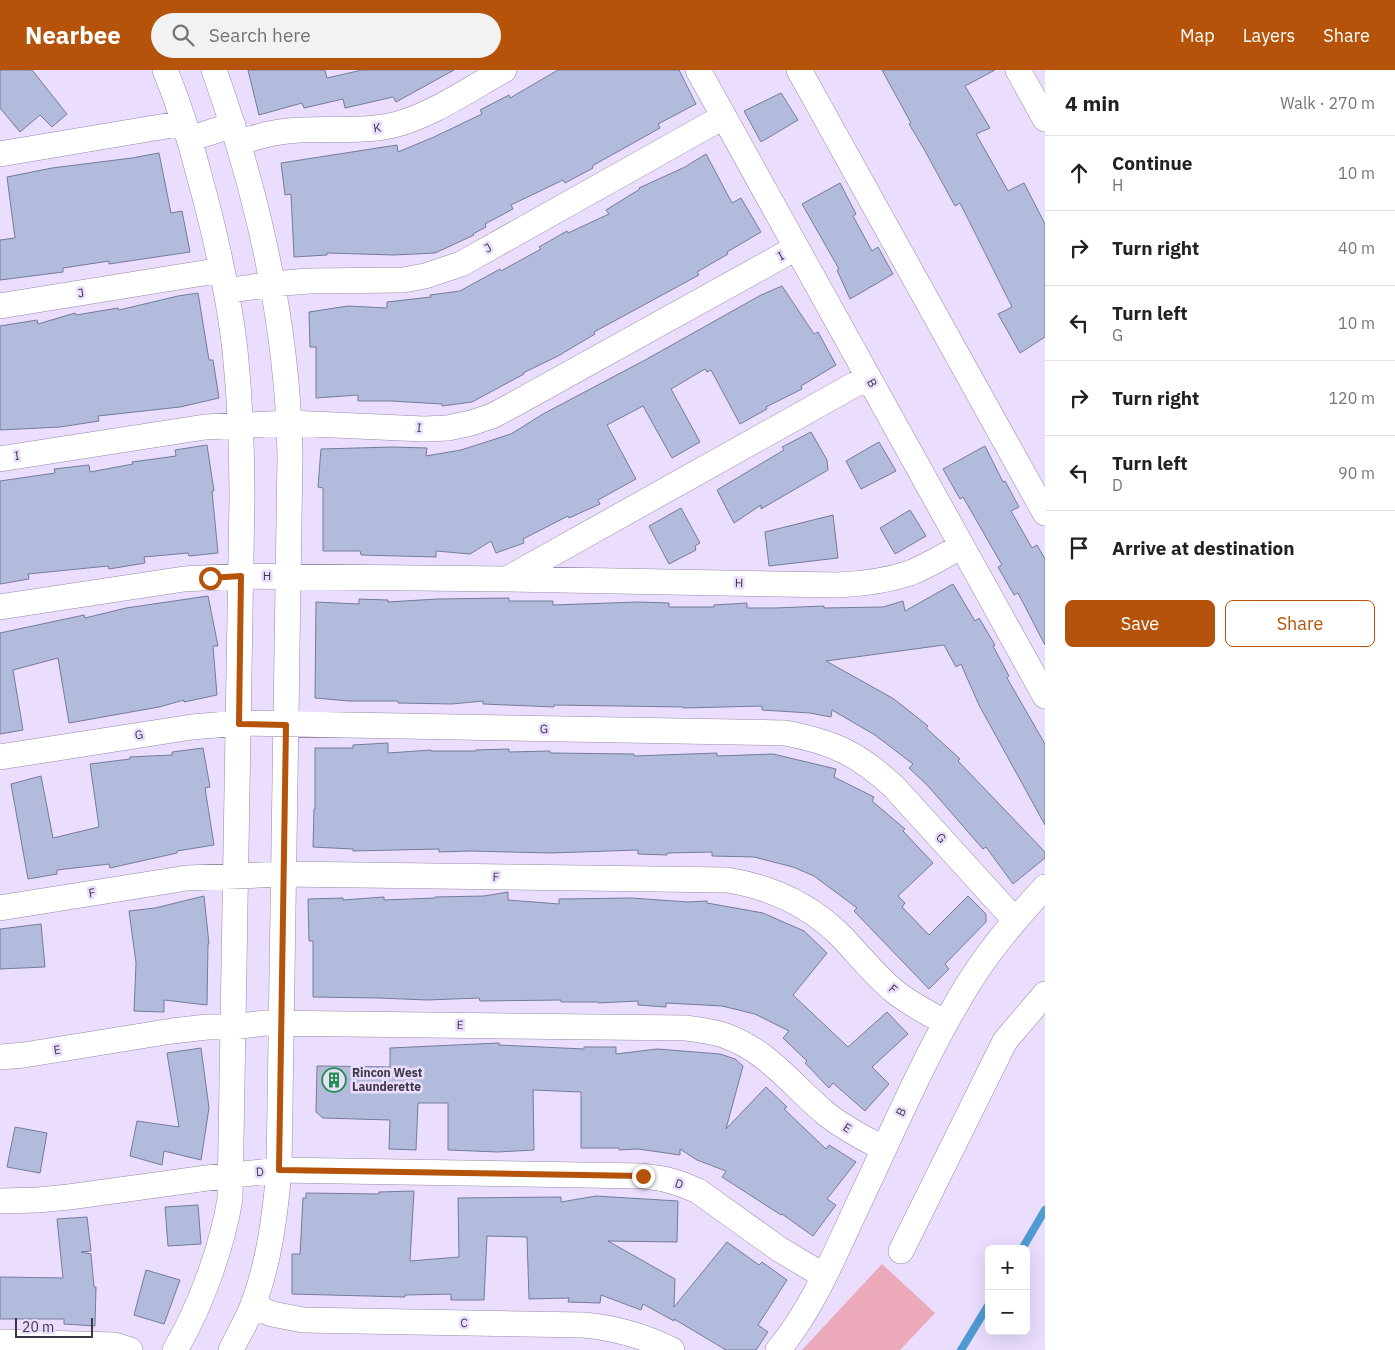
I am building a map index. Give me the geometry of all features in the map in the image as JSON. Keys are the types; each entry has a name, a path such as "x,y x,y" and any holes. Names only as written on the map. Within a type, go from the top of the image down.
{"street":[{"path":"165,70 187,131 224,280 235,348 241,426 242,489 231,1176 226,1223 218,1249 192,1316 175,1350"},
{"path":"214,70 236,133 256,202 272,284 290,423 279,1170 275,1211 269,1244 253,1306 231,1350"},
{"name":"K","path":"187,131 236,133 374,129 396,124 434,109 504,70"},
{"name":"B","path":"698,70 1045,696"},
{"path":"799,70 1045,513"},
{"path":"1018,70 1045,119"},
{"name":"J","path":"0,306 224,280 272,284 333,280 403,280 444,271 461,264 723,116"},
{"path":"0,154 187,131"},
{"name":"I","path":"0,458 205,427 290,423 424,429 448,428 471,423 492,416 511,406 796,248"},
{"path":"507,579 868,377"},
{"name":"H","path":"0,607 175,580 241,576 851,584 878,582 912,572 962,546"},
{"name":"G","path":"0,757 192,727 239,724 785,733 823,742 855,756 878,773 907,801 1016,920"},
{"name":"F","path":"0,908 187,878 284,874 727,880 787,896 806,907 825,920 894,991 911,1004 946,1023"},
{"name":"B","path":"778,1350 797,1324 824,1276 884,1148 946,1023 973,977 1016,920 1045,887"},
{"path":"901,1251 1004,1041 1045,994"},
{"name":"E","path":"0,1057 24,1055 190,1028 232,1027 265,1023 686,1028 723,1035 758,1052 826,1114 846,1128 884,1148"},
{"name":"D","path":"0,1201 69,1197 279,1170 633,1176 664,1179 698,1191 779,1249 824,1276"},
{"name":"C","path":"253,1306 272,1314 303,1320 584,1325 610,1328 634,1334 672,1350"},
{"path":"0,1342 114,1345 130,1350"}],"shaded area":[{"path":"882,1264 935,1313 900,1350 802,1350"}],"building":[{"path":"0,70 32,70 67,114 52,127 40,115 20,132 0,108"},
{"path":"248,70 325,70 327,78 362,70 454,70 396,102 393,97 345,108 343,99 304,108 302,103 259,115"},
{"path":"558,70 679,70 696,104 658,124 660,128 592,166 593,168 565,183 563,180 511,205 513,209 485,224 486,227 474,235 435,253 394,255 327,253 327,255 294,257 291,194 285,195 281,163 397,145 398,152 482,114 480,110 509,95 510,98"},
{"path":"882,70 995,70 965,86 990,128 976,134 1008,191 1024,183 1045,224 1045,337 1020,353 998,314 1012,307 960,203 955,206 909,124 911,123"},
{"path":"781,93 798,120 761,142 744,111"},
{"path":"159,153 171,213 182,211 190,252 109,264 109,261 63,268 63,272 0,280 0,240 15,238 7,177 52,168"},
{"path":"706,154 732,203 741,198 761,232 697,272 699,275 594,332 595,334 558,356 523,373 472,402 442,406 442,404 358,401 358,395 316,398 316,347 310,347 309,312 348,306 387,308 387,302 431,297 430,295 460,291 541,249 539,247 567,231 568,233 609,214 606,210 639,188 685,167"},
{"path":"840,183 856,214 853,216 872,251 878,247 893,274 850,299 837,270 839,269 802,204"},
{"path":"782,286 814,334 818,332 836,365 801,386 802,389 766,407 767,409 740,424 711,370 707,372 705,369 671,389 700,442 672,458 643,406 607,425 636,479 598,500 600,504 569,518 568,516 523,539 524,543 496,553 491,541 470,554 436,551 436,557 361,555 360,551 323,551 323,488 318,487 321,449 427,448 426,456 461,450 511,434 543,414 647,359 761,295"},
{"path":"198,293 209,360 213,360 219,398 180,407 98,416 99,421 60,427 0,430 0,326 37,320 38,324 75,313 76,315 118,308 119,310"},
{"path":"811,432 827,460 828,470 761,509 761,505 734,523 717,490 784,450 782,447"},
{"path":"879,442 896,471 861,489 846,461"},
{"path":"207,445 214,491 212,491 218,553 189,556 188,553 144,557 145,563 109,569 108,566 28,574 29,579 0,584 0,481 55,473 54,469 89,465 90,472 133,464 132,462 176,456 175,450"},
{"path":"985,446 1003,482 1005,481 1019,507 1011,511 1032,548 1037,545 1045,559 1045,645 1018,593 1014,595 998,567 1002,565 963,497 960,499 943,469"},
{"path":"681,508 700,543 695,546 696,550 669,564 649,526"},
{"path":"910,510 926,536 895,554 880,528"},
{"path":"833,515 838,558 769,566 765,532"},
{"path":"953,584 975,621 979,618 995,645 993,646 1009,676 1007,678 1045,744 1045,825 979,705 961,664 956,667 944,645 826,661 894,699 928,726 926,728 960,759 958,761 1045,852 1045,858 1013,884 986,847 983,849 928,786 909,768 913,764 875,735 832,710 831,717 810,713 762,710 762,706 683,708 554,705 554,707 483,704 483,701 452,704 349,701 315,698 316,602 359,604 359,599 388,600 388,602 509,598 509,601 553,601 553,605 638,602 669,603 669,607 714,607 714,605 747,603 747,608 824,606 824,608 883,607 903,601 905,611"},
{"path":"208,596 218,646 213,646 217,695 69,723 58,658 13,670 23,730 0,734 0,633 84,615 85,618 126,608"},
{"path":"388,743 388,753 431,750 476,751 509,749 509,752 550,751 550,753 634,754 634,756 717,753 717,756 773,754 836,769 834,777 874,797 872,801 905,829 903,831 933,863 898,896 905,903 902,907 929,935 968,896 986,914 986,922 945,964 949,969 929,989 854,911 857,908 814,876 793,867 754,857 712,856 712,852 667,853 667,855 638,854 638,850 551,853 439,852 439,849 353,851 353,849 313,847 315,748 353,748 353,745"},
{"path":"203,748 210,787 205,788 214,845 177,851 177,853 110,868 109,864 57,870 57,874 28,879 11,784 41,776 53,838 99,827 90,764 130,759 130,757 172,755 172,752"},
{"path":"508,892 508,900 559,904 559,899 631,898 688,902 707,901 707,903 763,913 804,931 827,953 793,995 848,1047 887,1012 908,1034 872,1067 889,1084 865,1111 833,1083 829,1088 805,1063 807,1061 783,1038 789,1031 755,1014 722,1006 666,1003 666,1007 638,1005 638,1001 598,1003 561,1002 561,1000 480,1001 479,998 427,1000 313,997 313,941 309,941 308,899 343,898 343,900 384,897 384,900 484,896"},
{"path":"204,896 209,944 207,1005 164,1000 164,1012 134,1011 136,963 129,911 155,908"},
{"path":"41,924 45,967 0,969 0,929"},
{"path":"499,1043 499,1045 584,1049 584,1047 616,1047 616,1054 657,1049 720,1054 735,1059 743,1066 726,1129 766,1087 787,1107 784,1109 826,1149 829,1145 856,1162 827,1199 836,1205 813,1236 782,1214 722,1177 726,1171 697,1160 680,1149 680,1155 638,1149 581,1148 581,1092 533,1090 534,1150 498,1152 448,1150 448,1103 418,1103 416,1150 389,1149 390,1120 323,1118 316,1112 317,1066 390,1067 390,1048"},
{"path":"201,1048 209,1108 201,1160 164,1151 162,1165 130,1156 137,1121 179,1127 167,1053"},
{"path":"15,1127 47,1133 40,1173 7,1167"},
{"path":"414,1191 410,1261 459,1257 458,1198 561,1197 561,1202 596,1196 678,1201 677,1242 608,1241 675,1279 674,1307 727,1242 759,1265 762,1262 787,1280 758,1325 768,1332 756,1350 726,1350 674,1319 674,1321 643,1304 641,1310 601,1295 600,1303 568,1302 569,1298 529,1299 527,1237 487,1236 484,1300 451,1300 451,1294 405,1295 405,1297 292,1294 292,1254 300,1254 303,1198 306,1198 306,1193 379,1194 379,1192"},
{"path":"198,1205 201,1244 168,1246 165,1207"},
{"path":"87,1217 91,1251 81,1252 91,1254 94,1287 96,1287 95,1326 64,1324 64,1319 0,1319 0,1277 63,1278 57,1219"},
{"path":"146,1270 180,1280 164,1324 134,1315"}],"waterway":[{"path":"1024,1245 1045,1210"},
{"path":"961,1350 985,1311"}],"place":[{"name":"Rincon West Launderette","path":"334,1080"}],"route":[{"path":"210,578 241,576 239,724 286,725 279,1170 643,1176"}]}
